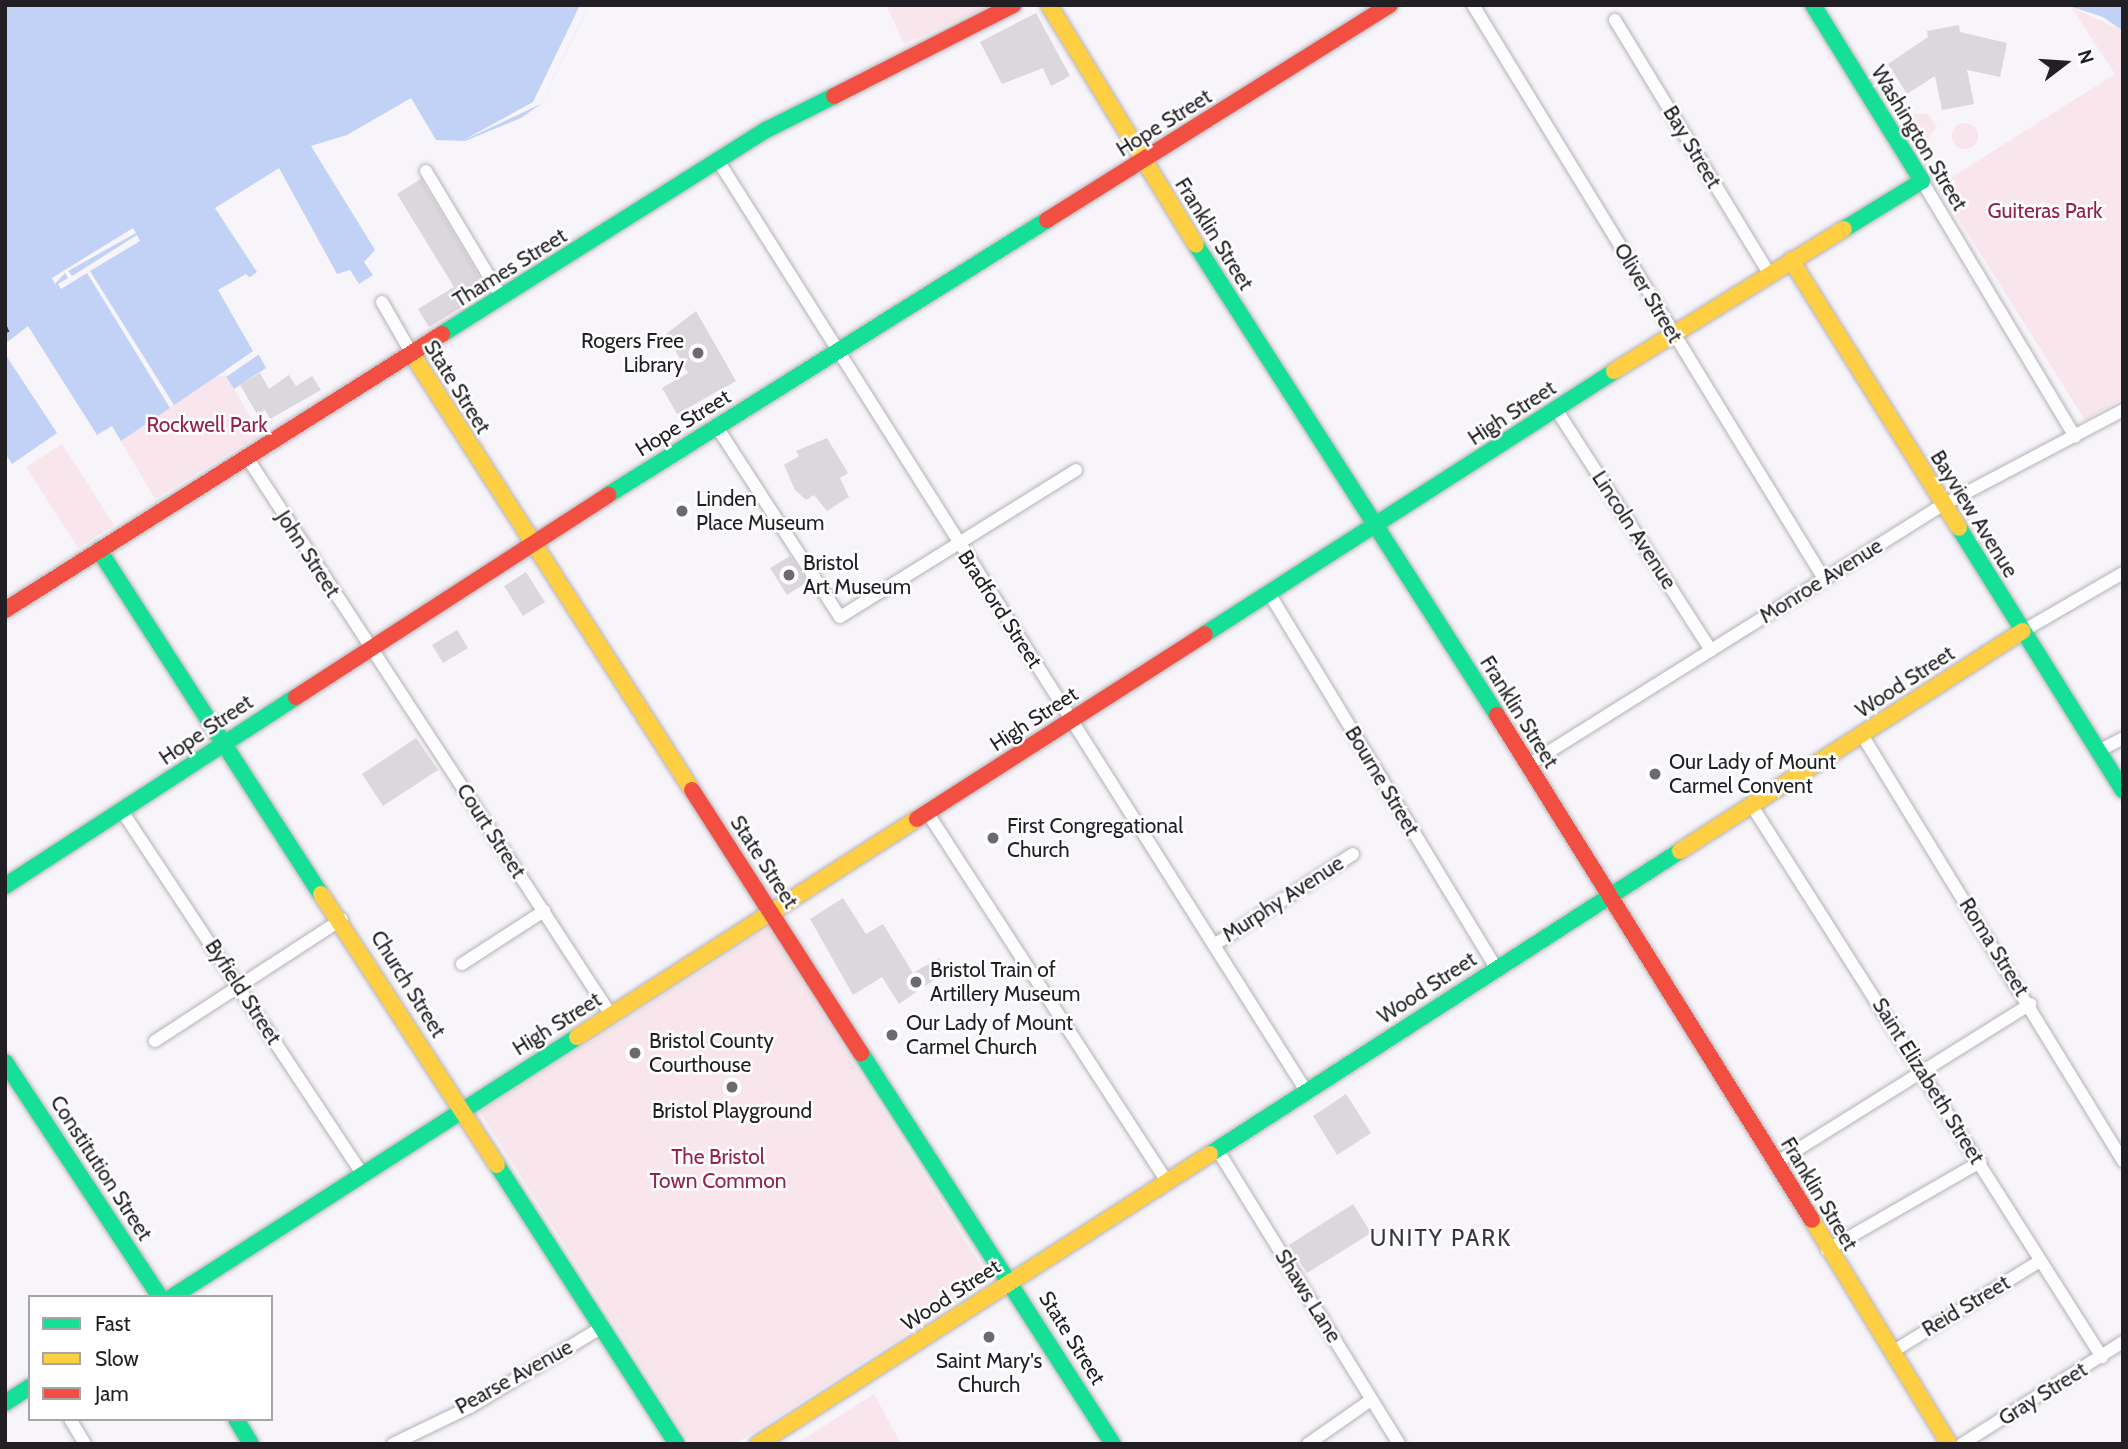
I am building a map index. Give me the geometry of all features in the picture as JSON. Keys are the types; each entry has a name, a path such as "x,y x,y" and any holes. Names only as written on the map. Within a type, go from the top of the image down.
{"street":[{"name":"Thames Street","path":"5,610 719,162 856,80 1013,5"},
{"name":"Franklin Street","path":"1049,5 1144,160 1612,895 1827,1250 1949,1444"},
{"name":"Hope Street","path":"5,886 531,544 1391,5"},
{"name":"Oliver Street","path":"1473,5 1824,579"},
{"name":"Washington Street","path":"1813,5 2075,437"},
{"name":"Bay Street","path":"1615,20 1769,273"},
{"name":"Bradford Street","path":"719,162 835,351 1306,1091"},
{"path":"426,171 502,298"},
{"name":"High Street","path":"175,1295 1672,334 1922,181"},
{"name":"Bayview Avenue","path":"1791,260 2123,790"},
{"name":"State Street","path":"382,302 412,355 531,544 1113,1444"},
{"name":"Lincoln Avenue","path":"1556,409 1711,650"},
{"name":"Monroe Avenue","path":"1528,765 1943,505 2123,410"},
{"path":"717,427 840,617 956,541 1076,470"},
{"name":"John Street","path":"248,459 369,648"},
{"name":"Church Street","path":"99,551 342,919 599,1329 677,1444"},
{"name":"Wood Street","path":"758,1444 2023,631 2123,573"},
{"name":"Bourne Street","path":"1269,593 1496,968"},
{"name":"Court Street","path":"369,648 611,1015"},
{"name":"Roma Street","path":"1862,735 2030,1004 2123,1161"},
{"path":"2098,751 2123,738"},
{"name":"Saint Elizabeth Street","path":"1752,807 1922,1070 2102,1357"},
{"name":"Byfield Street","path":"122,811 362,1174"},
{"path":"926,812 1167,1182"},
{"name":"Murphy Avenue","path":"1214,945 1353,854"},
{"path":"462,964 544,911"},
{"path":"155,1041 342,919"},
{"path":"1776,1163 2030,1004"},
{"name":"Constitution Street","path":"5,1062 159,1295"},
{"name":"Shaws Lane","path":"1217,1149 1399,1444"},
{"path":"1827,1250 1980,1162"},
{"name":"Reid Street","path":"1892,1352 2040,1261"},
{"name":"Pearse Avenue","path":"393,1444 470,1407 599,1329"},
{"name":"Gray Street","path":"1962,1444 2123,1342"},
{"path":"5,1403 28,1388"},
{"path":"1308,1444 1371,1400"},
{"path":"71,1421 85,1444"},
{"path":"237,1421 251,1444"}],"green space":[{"path":"886,5 992,5 904,44"},
{"name":"Guiteras Park","path":"2071,7 2123,31 2123,398 2085,420 1938,186 2115,74"},
{"path":"1916,113 1927,114 1937,126 1924,145 1906,119"},
{"path":"1965,123 1974,127 1978,136 1974,145 1965,149 1956,145 1952,136 1956,127"},
{"name":"Rockwell Park","path":"266,368 234,389 261,434 155,499 115,431 201,380"},
{"path":"62,444 114,525 78,548 26,467"},
{"name":"The Bristol Town Common","path":"768,928 990,1280 735,1444 691,1444 480,1112"},
{"path":"874,1394 901,1444 796,1444"}],"water":[{"path":"5,5 589,5 541,104 521,118 465,141 436,140 411,98 347,135 311,146 375,250 364,262 373,275 359,284 350,270 337,274 279,168 215,208 257,272 226,295 266,368 234,389 223,372 121,441 112,426 97,435 28,326 5,344"},
{"path":"2066,5 2123,5 2123,31 2103,17"},
{"path":"7,357 57,433 12,464 5,453"}],"pier":[{"path":"580,5 589,5 541,104 462,141 533,102"},
{"path":"133,228 136,233 68,271 72,276 137,235 140,241 90,271 174,405 170,408 87,273 61,289 58,284 68,278 65,273 55,284 52,278"},
{"path":"246,274 253,281 231,296 261,353 226,377 223,372 253,351 218,290"}],"building":[{"path":"1036,13 1070,76 1051,86 1043,68 1002,84 980,42"},
{"path":"1959,25 1960,32 2007,43 2000,77 1967,70 1974,104 1942,110 1935,76 1907,94 1888,64 1928,37 1927,31"},
{"path":"421,179 488,291 429,327 418,309 454,287 397,194"},
{"name":"Rogers Free Library","path":"696,311 736,381 677,414 662,388 688,373 666,334"},
{"path":"260,373 269,389 289,375 296,386 312,376 321,390 270,419 265,410 257,414 240,385"},
{"path":"827,438 848,473 840,478 849,497 827,511 814,495 806,500 795,490 784,465 799,456 796,451"},
{"name":"Bristol Art Museum","path":"790,556 807,582 787,595 770,568"},
{"path":"526,572 545,602 523,616 504,586"},
{"path":"457,630 468,648 443,663 432,645"},
{"path":"416,738 438,770 383,806 362,774"},
{"path":"843,898 866,934 883,924 913,973 939,958 947,971 899,1004 882,977 853,995 810,919"},
{"path":"1346,1094 1371,1133 1337,1155 1313,1116"},
{"path":"1353,1204 1371,1233 1307,1273 1289,1245"}],"ferry route":[{"path":"5,324 10,336"}],"traffic: fast":[{"path":"1813,5 1922,181 1844,229"},
{"path":"442,334 768,129 834,96"},
{"path":"608,495 1047,220"},
{"path":"1196,245 1497,715"},
{"path":"1205,634 1614,371"},
{"path":"1959,528 2123,790"},
{"path":"99,550 321,894"},
{"path":"5,886 296,697"},
{"path":"1210,1154 1680,851"},
{"path":"175,1295 577,1037"},
{"path":"861,1053 1113,1444"},
{"path":"5,1062 159,1295"},
{"path":"497,1165 677,1444"},
{"path":"5,1403 28,1388"},
{"path":"237,1421 251,1444"}],"traffic: slow":[{"path":"1049,5 1196,245"},
{"path":"1614,371 1844,229"},
{"path":"1791,260 1959,528"},
{"path":"412,354 692,790"},
{"path":"1680,851 2023,631"},
{"path":"577,1037 917,819"},
{"path":"321,894 497,1165"},
{"path":"758,1444 1210,1154"},
{"path":"1812,1220 1949,1444"}],"traffic: jam":[{"path":"834,96 1013,5"},
{"path":"1047,220 1390,5"},
{"path":"5,610 442,334"},
{"path":"296,697 608,495"},
{"path":"917,819 1205,634"},
{"path":"1497,715 1812,1220"},
{"path":"692,790 861,1053"}],"place":[{"name":"Rogers Free Library","path":"698,353"},
{"name":"Linden Place Museum","path":"682,511"},
{"name":"Bristol Art Museum","path":"789,575"},
{"name":"Our Lady of Mount Carmel Convent","path":"1655,774"},
{"name":"First Congregational Church","path":"993,838"},
{"name":"Bristol Train of Artillery Museum","path":"916,982"},
{"name":"Our Lady of Mount Carmel Church","path":"892,1035"},
{"name":"Bristol County Courthouse","path":"635,1053"},
{"name":"Bristol Playground","path":"732,1087"},
{"name":"Saint Mary's Church","path":"989,1337"}],"district":[{"name":"UNITY PARK","path":"1441,1238"}]}
